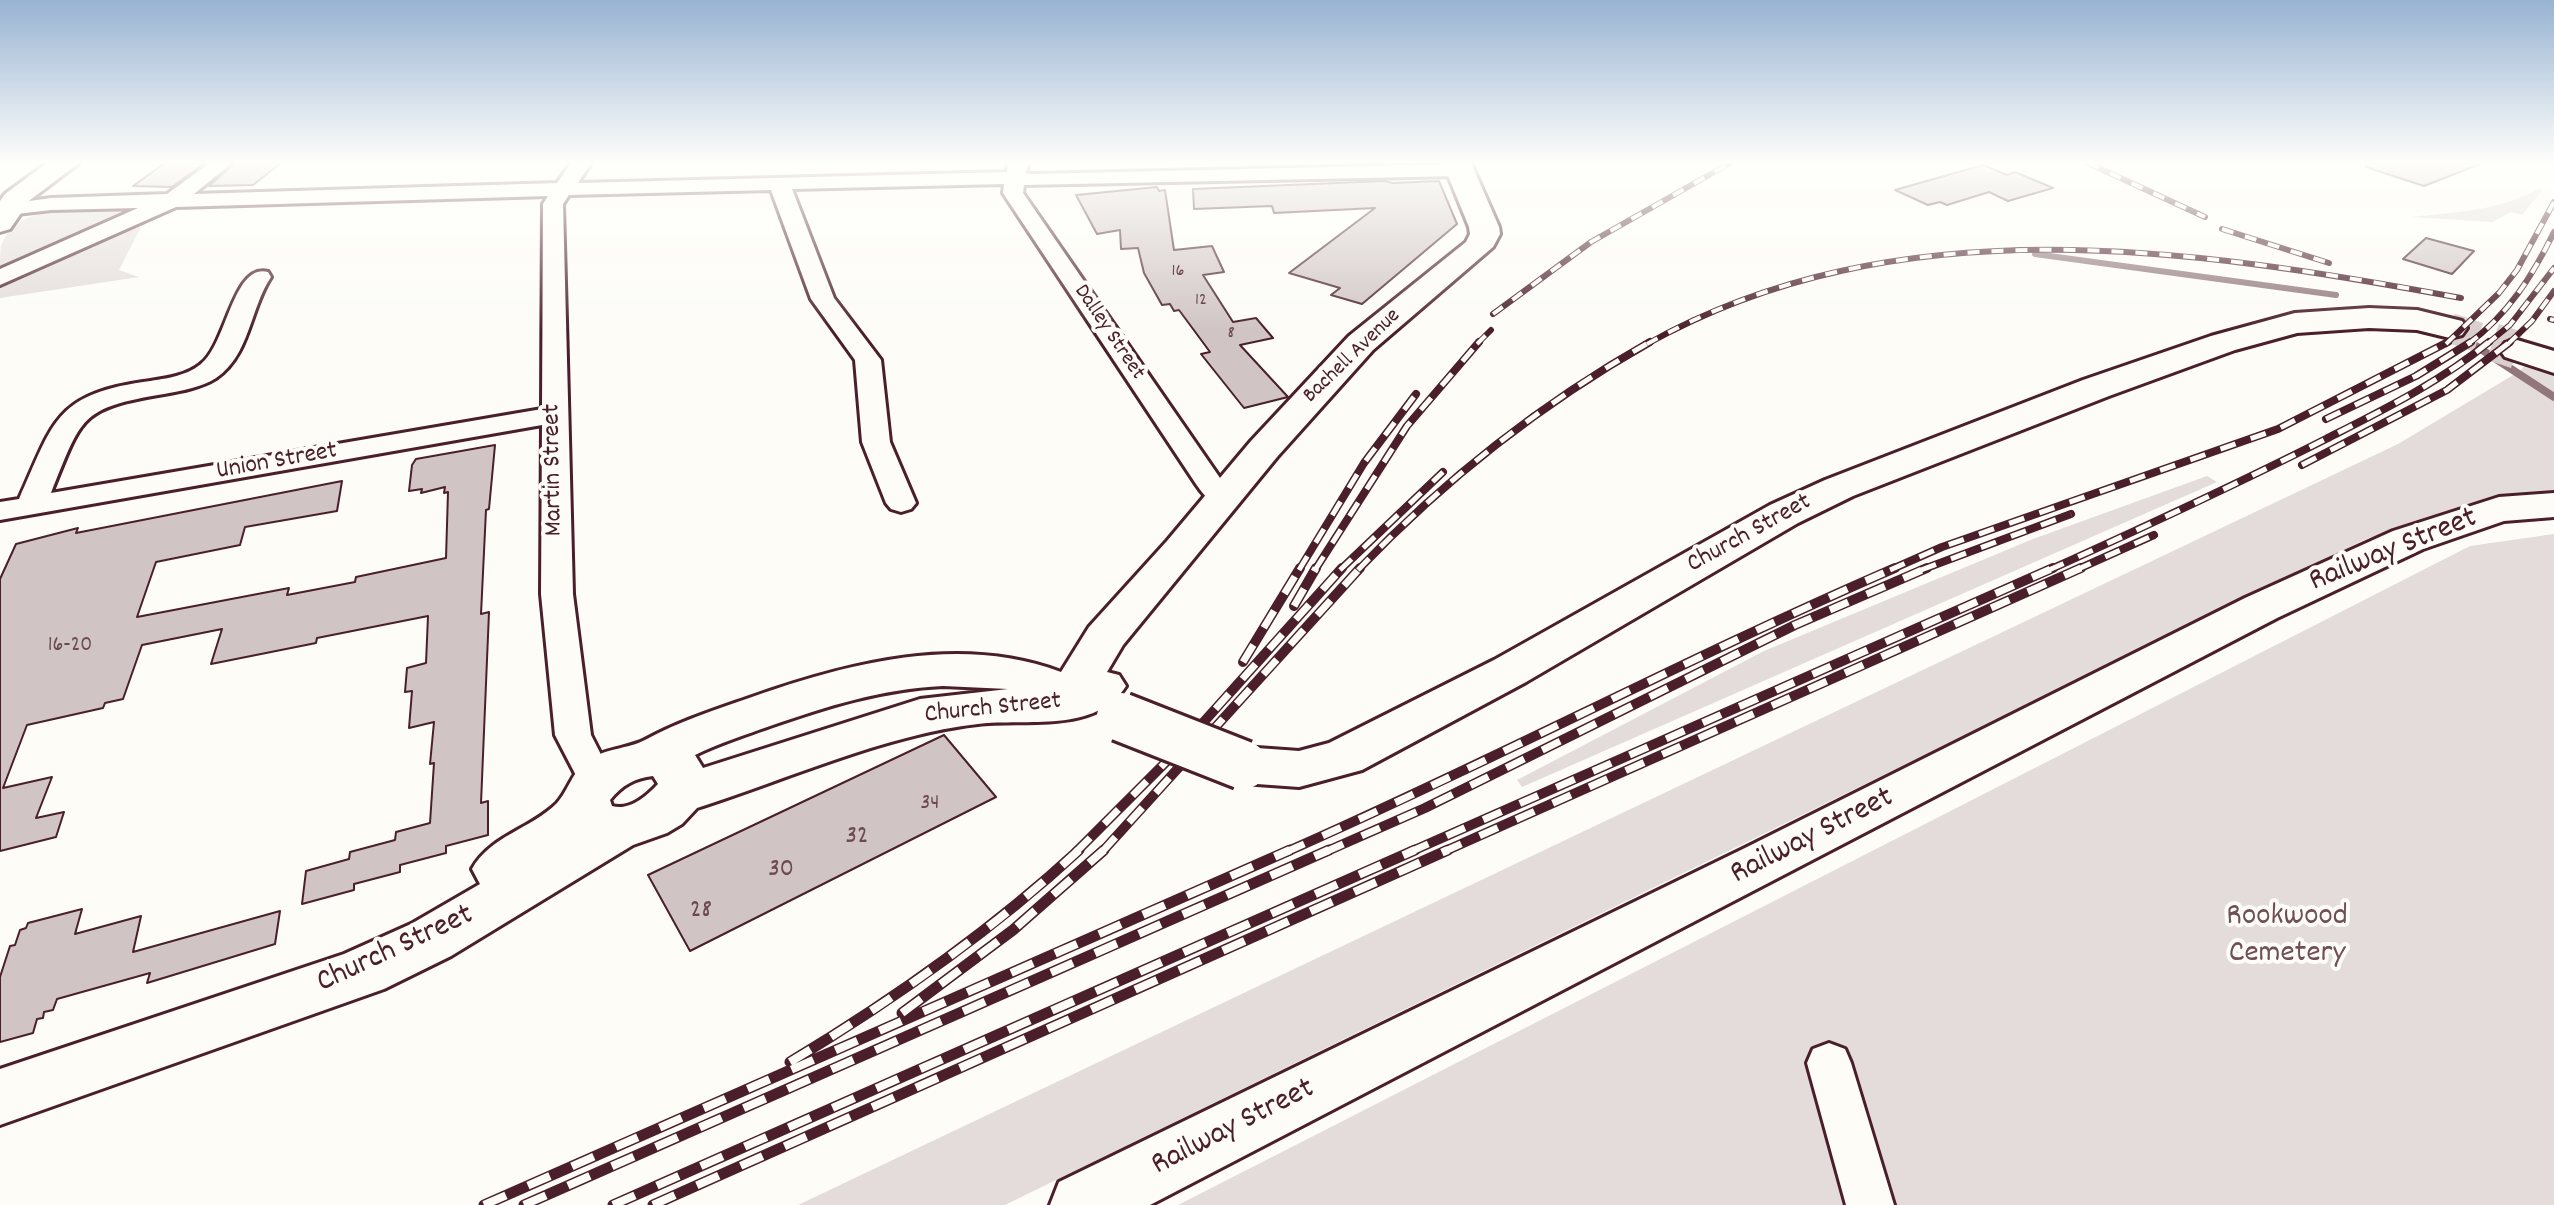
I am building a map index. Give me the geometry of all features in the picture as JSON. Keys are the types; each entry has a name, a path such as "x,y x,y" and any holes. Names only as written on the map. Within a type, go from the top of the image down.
{"main road":[{"name":"Bachell Avenue","path":"1099,710 1080,678 1112,629 1182,550 1223,497 1361,343 1478,247 1485,234 1481,219"},
{"name":"Church Street","path":"0,1097 306,994 431,940 601,806 647,822 661,814 668,776 682,741 800,698 868,677 908,670 1020,674 1057,686 1099,710 1243,765 1299,769 1344,757 1498,677 1784,514 1839,488 2096,388 2223,343 2295,323 2369,318 2417,320 2450,328"},
{"path":"2517,350 2554,363"},
{"name":"Railway Street","path":"1083,1205 1764,863 2261,608 2421,536 2499,509 2554,505"},
{"name":"Bachell Avenue","path":"1099,710 1105,684 1158,603 1182,550"},
{"path":"908,670 1045,655 1079,646 1112,629"},
{"name":"Church Street","path":"668,776 920,716 979,707 1099,710"}],"street":[{"path":"0,278 131,219"},
{"name":"Martin Street","path":"553,219 557,594 573,735 601,806"},
{"path":"793,219 823,299 868,360 876,442 901,503"},
{"name":"Dalley Street","path":"1031,219 1210,484 1223,497"},
{"path":"31,505 75,414 93,401 178,383 208,372 223,359 251,286 260,277"},
{"name":"Union Street","path":"0,511 553,415"},
{"path":"1829,1063 1870,1205"}],"green space":[{"path":"27,219 112,219 0,272 1,246 9,232"},
{"path":"2448,219 2498,219 2493,222"},
{"path":"132,226 141,227 119,270 139,277 0,298 0,288"},
{"path":"2529,361 2554,371 2554,491 2456,510 2366,539 1005,1205 798,1205 2398,444 2520,371"},
{"path":"2207,476 2217,482 1522,787 1517,780 1764,651 2033,539"},
{"name":"Rookwood Cemetery","path":"2554,534 2554,1205 1178,1205 2470,546"}],"building":[{"path":"1089,219 1169,219 1174,250 1212,246 1224,272 1203,275 1233,322 1256,318 1273,338 1240,345 1288,397 1244,408 1201,354 1210,352 1179,310 1174,311 1170,304 1162,305 1144,273 1138,248 1121,249 1120,230 1097,234"},
{"path":"1360,219 1455,219 1457,224 1362,304 1331,295 1340,288 1289,273"},
{"path":"2426,238 2474,251 2452,274 2403,259"},
{"path":"495,445 489,509 486,510 481,614 489,612 481,803 488,801 488,835 446,846 446,853 400,865 400,872 354,884 354,890 302,904 306,871 349,859 350,852 395,840 396,832 430,823 434,722 409,728 412,691 405,692 407,668 426,663 428,616 317,638 316,643 211,664 222,629 142,645 123,699 105,703 103,708 27,725 3,788 52,777 36,818 64,812 56,837 0,851 0,579 16,544 78,528 76,533 342,481 337,511 245,527 240,545 156,562 137,617 289,588 287,595 355,582 356,577 446,558 448,492 444,493 445,487 421,493 422,489 409,491 412,465 416,459"},
{"path":"944,735 996,797 690,951 648,875"},
{"path":"82,909 75,934 141,916 133,952 280,911 275,944 147,983 150,973 57,999 53,1010 44,1012 43,1018 37,1019 33,1033 0,1042 0,977 10,946 15,945 20,930 26,928 28,923"}],"waterway":[{"path":"2035,254 2336,295"},
{"path":"2476,346 2554,397"}],"tunnel":[{"path":"2450,328 2499,344"},
{"path":"2493,342 2499,344"},
{"path":"2499,344 2517,350"}],"railway":[{"path":"1493,314 1591,242 1631,219"},
{"path":"2446,344 2499,293 2517,270 2545,219"},
{"path":"2222,229 2329,263"},
{"path":"2469,343 2495,320 2518,293 2554,232"},
{"path":"1647,344 1743,300 1842,271 1943,255 2047,250 2151,254 2255,264 2461,298"},
{"path":"2487,344 2510,325 2554,268"},
{"path":"2508,344 2532,321 2554,291"},
{"path":"2550,319 2554,320"},
{"path":"1479,342 1491,330"},
{"path":"1315,570 1407,426 1479,342"},
{"path":"1360,568 1425,505 1496,445 1571,391 1650,342"},
{"path":"1890,570 1942,547 2278,429 2448,342"},
{"path":"2049,570 2223,490 2369,417 2431,383 2489,342"},
{"path":"2302,465 2447,390 2510,342"},
{"path":"2326,419 2416,376 2469,343"},
{"path":"1299,570 1364,463 1416,394"},
{"path":"1341,569 1443,472"},
{"path":"1921,570 2071,514"},
{"path":"2076,570 2154,535"},
{"path":"1243,662 1300,568"},
{"path":"1294,606 1316,568"},
{"path":"1103,851 1360,568"},
{"path":"1286,852 1895,568"},
{"path":"1325,852 1425,808 1795,625 1927,568"},
{"path":"1410,852 2053,568"},
{"path":"1443,852 2081,568"},
{"path":"1076,852 1183,745 1341,569"},
{"path":"790,1062 940,964 1011,909 1079,850"},
{"path":"484,1205 1290,850"},
{"path":"524,1205 1329,850"},
{"path":"613,1205 1415,850"},
{"path":"653,1205 1448,850"},
{"path":"902,1013 1013,930 1103,851"}]}
